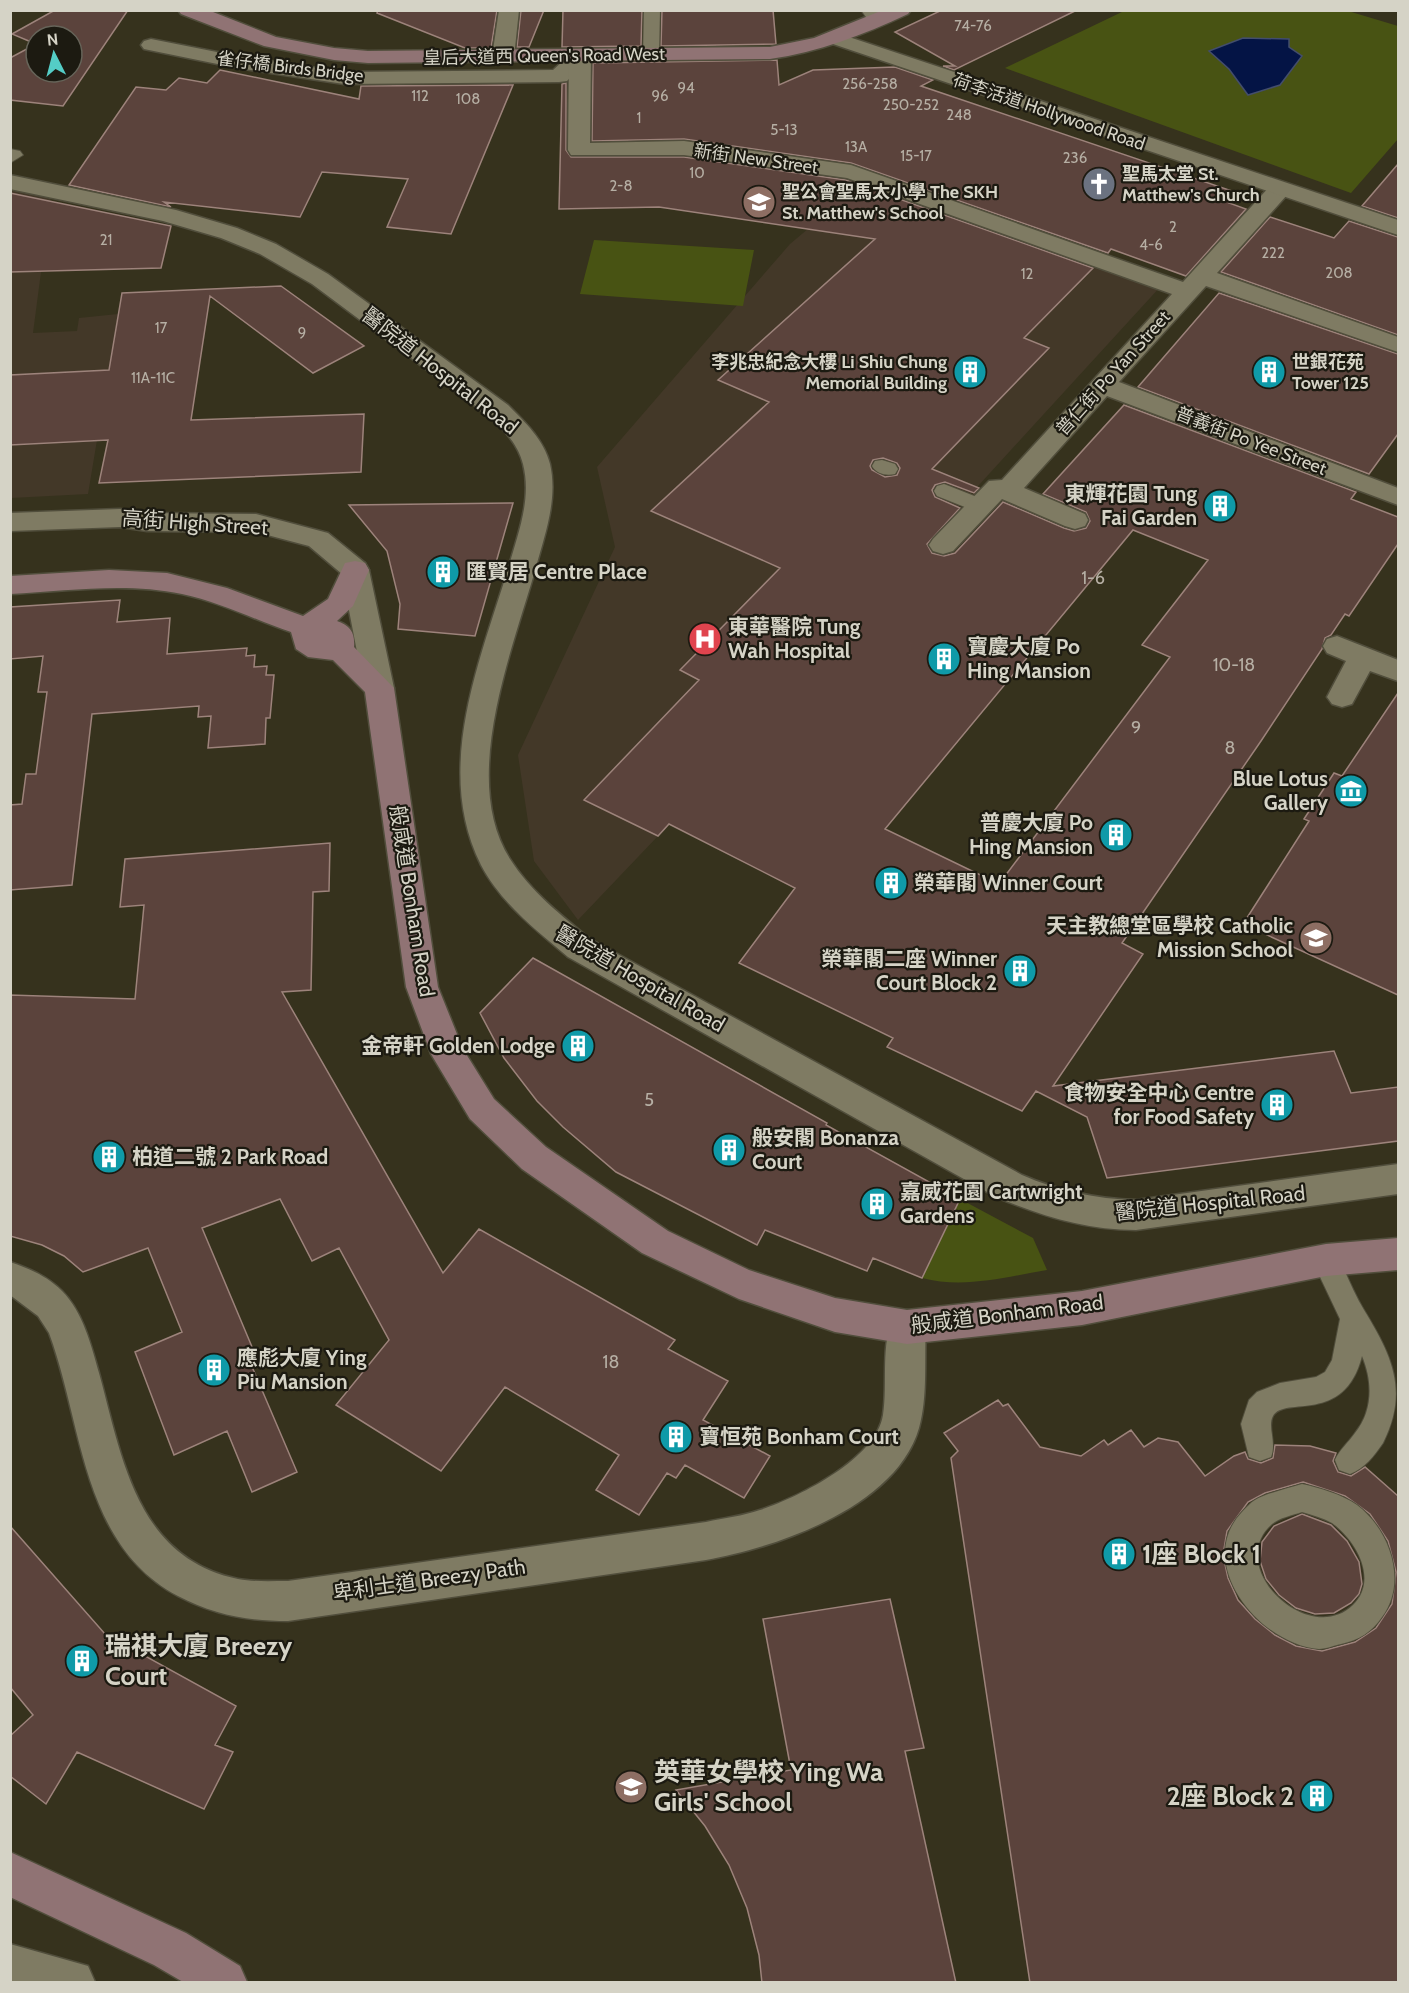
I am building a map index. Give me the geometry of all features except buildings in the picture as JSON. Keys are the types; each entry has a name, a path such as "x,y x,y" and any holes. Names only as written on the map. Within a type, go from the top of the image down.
{"main road":[{"name":"皇后大道西 Queen's Road West","path":"188,10 271,42 334,54 403,57 503,67 580,56 770,53 815,46 837,39 873,16 900,10"},
{"path":"10,585 139,580 169,583 199,590 305,627 335,612 346,595 355,570"},
{"path":"305,627 306,642 318,650 340,650 379,688"},
{"name":"般咸道 Bonham Road","path":"379,688 422,987 448,1054 482,1109 534,1158 655,1242 739,1283 835,1315 907,1328 1082,1308 1326,1260 1398,1254"},
{"path":"10,1874 170,1949 225,1983"}],"street":[{"path":"503,67 509,10"},
{"name":"荷李活道 Hollywood Road","path":"837,39 1398,228"},
{"name":"雀仔橋 Birds Bridge","path":"151,45 237,62 344,78 503,67"},
{"name":"皇后大道西 Queen's Road West","path":"503,67 559,76 580,56"},
{"name":"新街 New Street","path":"580,56 579,150 684,148 851,172 1194,284"},
{"name":"醫院道 Hospital Road","path":"10,182 168,214 229,233 268,249 320,279 499,411 522,434 538,467 538,506 479,727 472,775 477,818 496,865 523,902 562,936 579,948 1009,1186 1066,1208 1105,1214 1136,1215 1398,1179"},
{"name":"普仁街 Po Yan Street","path":"943,545 998,487 1007,490 1280,190"},
{"path":"1194,284 1398,345"},
{"name":"普義街 Po Yee Street","path":"1103,385 1398,497"},
{"path":"1007,490 1075,520"},
{"name":"高街 High Street","path":"10,522 120,518 147,522 255,523 318,540 355,570"},
{"path":"355,570 363,599 379,688"},
{"path":"1342,697 1349,652 1398,671"},
{"name":"卑利士道 Breezy Path","path":"10,1278 38,1291 57,1310 71,1338 107,1471 120,1509 135,1536 155,1557 178,1575 212,1591 237,1599 262,1601 299,1599 706,1541 768,1527 839,1493 867,1472 886,1452 900,1430 907,1328"},
{"path":"10,1966 72,1983"}],"lane":[{"path":"651,55 652,10"},
{"path":"944,491 980,506"},
{"path":"1326,1260 1354,1319 1370,1340 1381,1362 1386,1385 1384,1409 1376,1430 1365,1447 1350,1460"},
{"path":"1260,1447 1255,1431 1257,1416 1265,1404 1277,1396 1293,1393 1310,1394 1324,1390 1336,1381 1343,1369 1354,1319"},
{"path":"1302,1498 1325,1504 1347,1516 1365,1534 1377,1556 1381,1580 1376,1601 1363,1619 1342,1629 1318,1632 1294,1627 1271,1613 1253,1594 1242,1572 1240,1549 1245,1528 1259,1512 1279,1502 1302,1498"}],"shaded area":[{"path":"1243,38 1289,39 1289,47 1302,56 1280,85 1248,95 1229,69 1209,51"},
{"name":"東華醫院 Tung Wah Hospital","path":"840,181 1161,286 658,836 578,920 534,861 518,755 615,547 597,467 790,244 827,213"},
{"path":"10,189 51,196 33,333 77,331 79,318 118,314 88,494 11,498"}],"green space":[{"path":"1124,11 1348,11 1398,26 1398,139 1351,193 1005,68"},
{"path":"594,240 754,250 743,306 580,294"},
{"path":"960,1199 1033,1238 1047,1270 969,1282 922,1278"}],"place":[{"name":"聖馬太堂 St. Matthew's Church","path":"1099,184"},
{"name":"聖公會聖馬太小學 The SKH St. Matthew's School","path":"759,202"},
{"name":"李兆忠紀念大樓 Li Shiu Chung Memorial Building","path":"970,372"},
{"name":"世銀花苑 Tower 125","path":"1269,372"},
{"name":"東輝花園 Tung Fai Garden","path":"1220,506"},
{"name":"匯賢居 Centre Place","path":"443,572"},
{"name":"東華醫院 Tung Wah Hospital","path":"705,639"},
{"name":"寶慶大廈 Po Hing Mansion","path":"944,659"},
{"name":"Blue Lotus Gallery","path":"1351,791"},
{"name":"普慶大廈 Po Hing Mansion","path":"1116,835"},
{"name":"榮華閣 Winner Court","path":"891,883"},
{"name":"天主教總堂區學校 Catholic Mission School","path":"1316,938"},
{"name":"榮華閣二座 Winner Court Block 2","path":"1020,971"},
{"name":"金帝軒 Golden Lodge","path":"578,1046"},
{"name":"食物安全中心 Centre for Food Safety","path":"1277,1105"},
{"name":"般安閣 Bonanza Court","path":"729,1150"},
{"name":"柏道二號 2 Park Road","path":"109,1157"},
{"name":"嘉威花園 Cartwright Gardens","path":"877,1204"},
{"name":"應彪大廈 Ying Piu Mansion","path":"214,1370"},
{"name":"寶恒苑 Bonham Court","path":"676,1437"},
{"name":"1座 Block 1","path":"1119,1554"},
{"name":"瑞祺大廈 Breezy Court","path":"82,1661"},
{"name":"英華女學校 Ying Wa Girls' School","path":"631,1787"},
{"name":"2座 Block 2","path":"1317,1796"}]}
